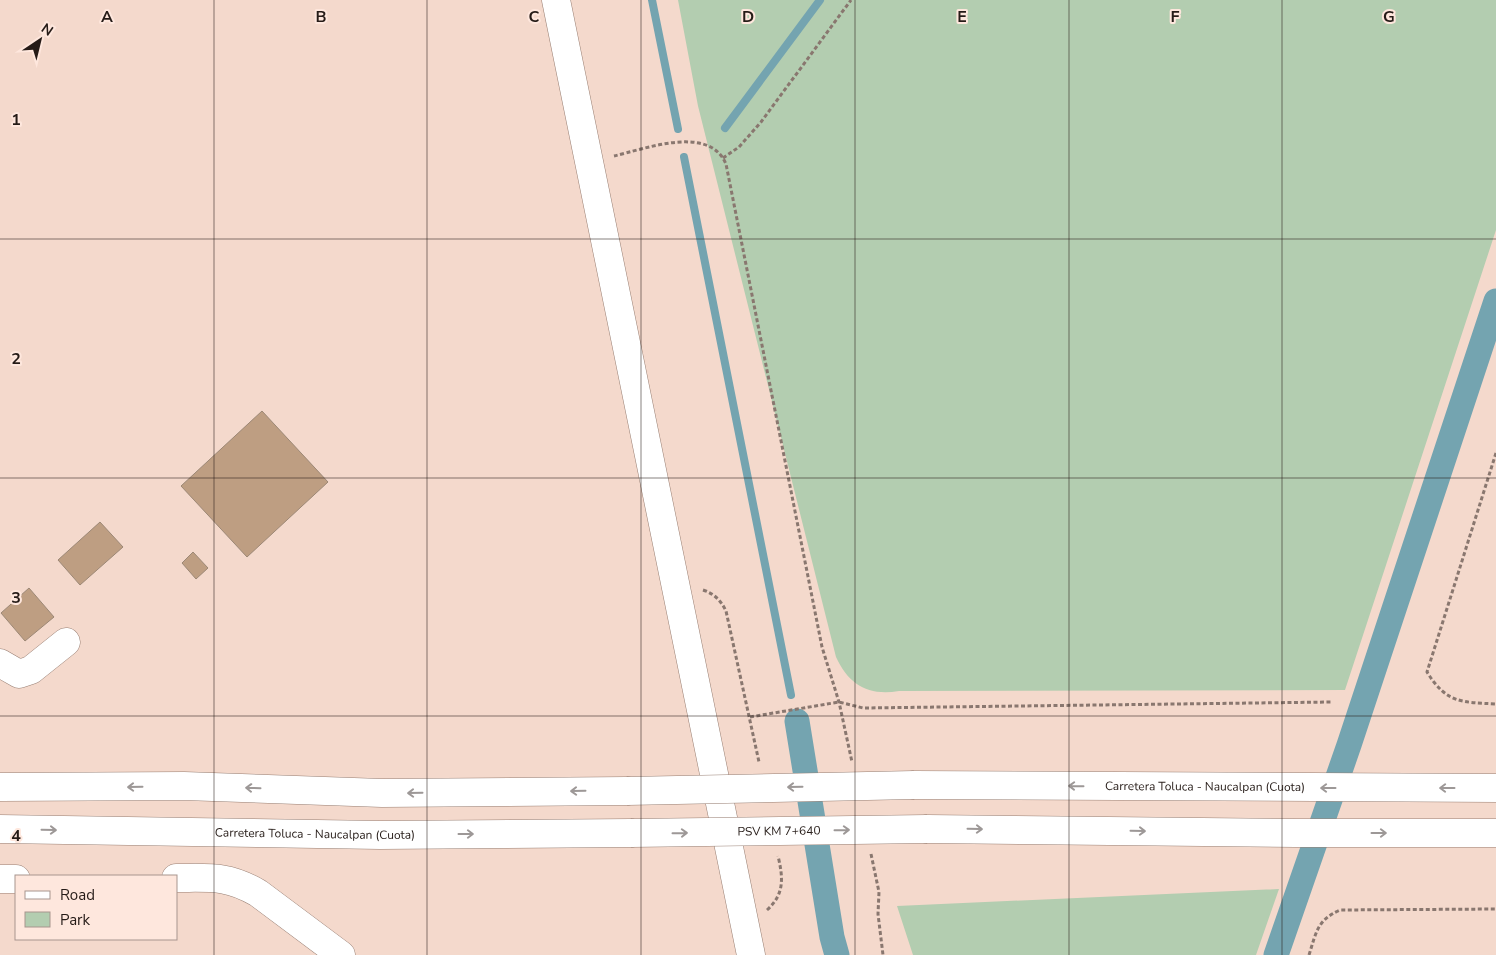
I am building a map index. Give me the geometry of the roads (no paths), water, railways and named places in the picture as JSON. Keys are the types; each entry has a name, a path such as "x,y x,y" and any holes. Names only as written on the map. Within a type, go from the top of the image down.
{"main road":[{"path":"556,0 751,955"},
{"path":"0,663 20,674 31,670 66,642"},
{"name":"Carretera Toluca - Naucalpan (Cuota)","path":"0,787 184,786 382,793 627,791 914,785 1496,788"},
{"name":"Carretera Toluca - Naucalpan (Cuota)","path":"0,829 380,835 631,834"},
{"name":"PSV KM 7+640","path":"631,834 927,829 1496,833"},
{"path":"178,878 202,876 232,880 246,886 340,955"},
{"path":"0,879 15,878"}],"waterway":[{"path":"652,0 678,129"},
{"path":"725,128 820,0"},
{"path":"684,157 791,695"},
{"path":"1276,955 1349,745 1496,301"},
{"path":"797,721 832,937 837,955"}]}
